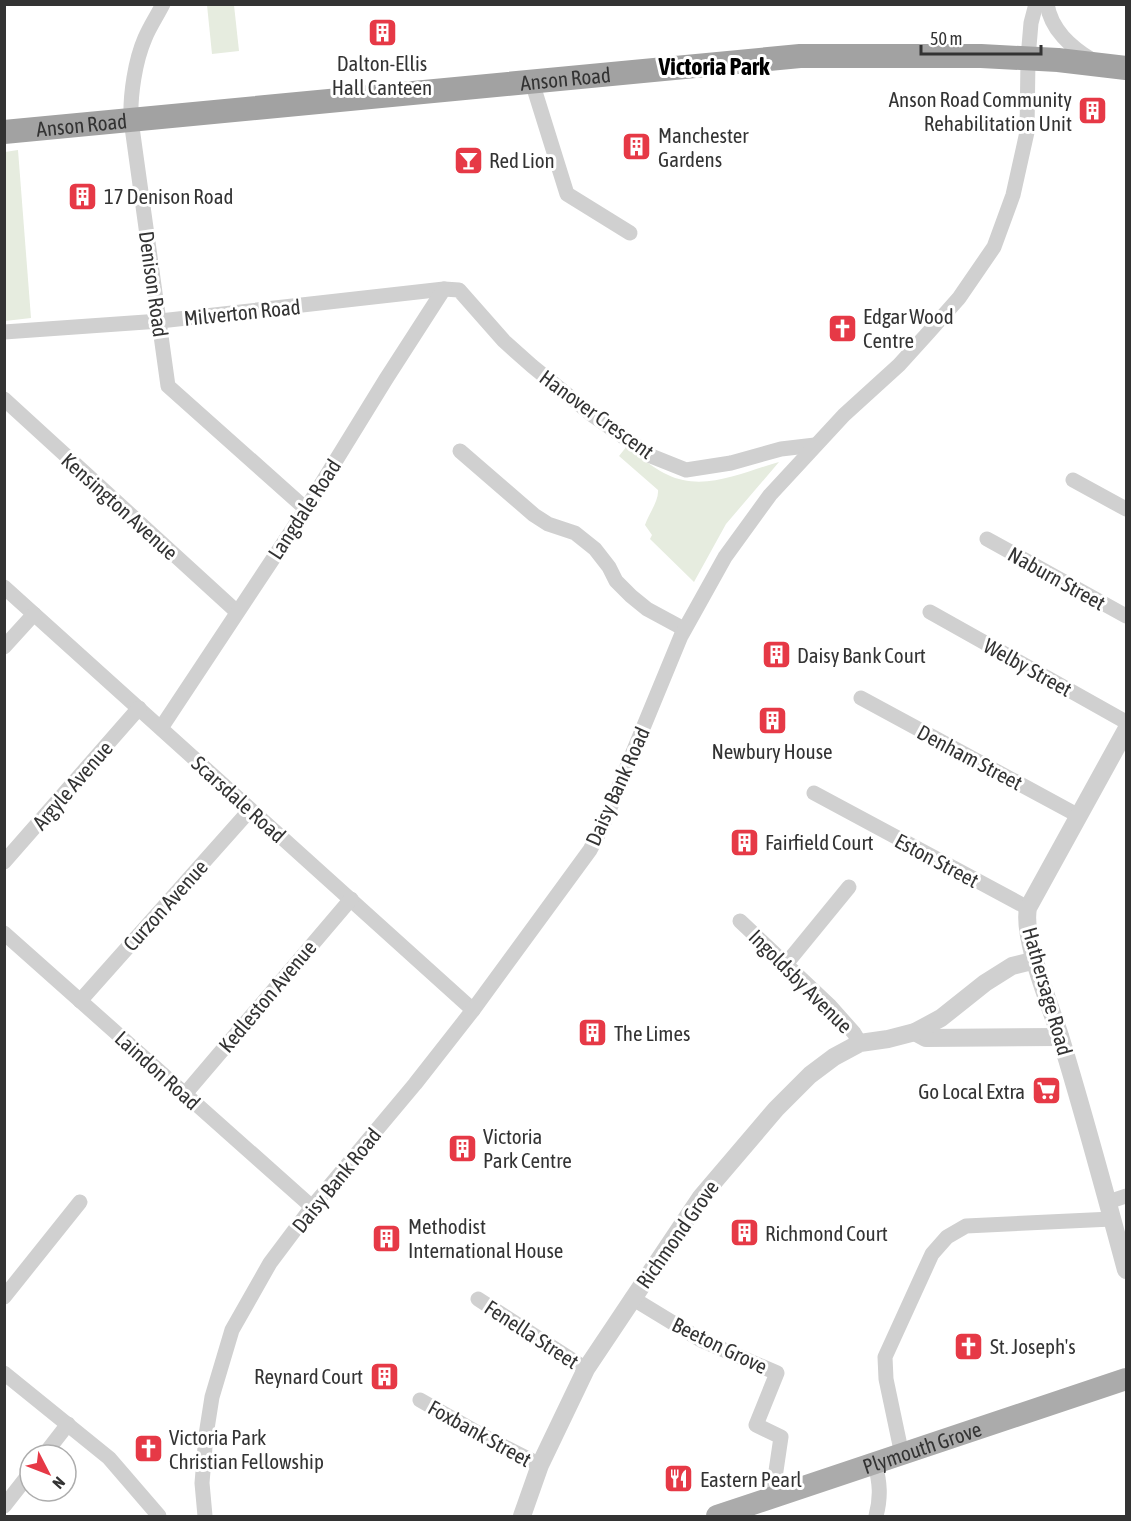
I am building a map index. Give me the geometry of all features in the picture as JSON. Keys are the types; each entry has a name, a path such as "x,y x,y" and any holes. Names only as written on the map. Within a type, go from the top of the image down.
{"highway":[{"name":"Anson Road","path":"4,132 800,56 981,56 1028,58 1126,68"}],"main road":[{"name":"Plymouth Grove","path":"717,1516 762,1506 875,1464 1126,1379"}],"street":[{"name":"Denison Road","path":"163,4 145,39 130,94 131,120 168,386 306,509"},
{"name":"Daisy Bank Road","path":"205,1516 202,1483 212,1397 232,1330 270,1263 312,1207 473,1011 590,850 603,825 684,630 725,557 770,495 815,445 899,364 959,298 994,247 1013,195 1028,132 1028,58 1031,23 1036,4"},
{"path":"1047,4 1060,34 1075,49 1099,65"},
{"path":"532,82 567,194 630,232"},
{"name":"Hanover Crescent","path":"444,289 459,290 504,341 532,366 591,414 651,456 686,470 731,463 781,449 815,445"},
{"name":"Milverton Road","path":"4,332 160,321 444,289"},
{"name":"Langdale Road","path":"161,728 306,509 444,289"},
{"name":"Kensington Avenue","path":"4,399 237,612"},
{"path":"460,451 534,515 548,524 575,533 594,549 609,567 616,581 631,596 646,609 684,630"},
{"path":"1073,480 1126,509"},
{"name":"Naburn Street","path":"987,539 1126,616"},
{"name":"Scarsdale Road","path":"4,587 473,1011"},
{"name":"Welby Street","path":"930,612 1126,722"},
{"path":"4,647 34,614"},
{"name":"Denham Street","path":"861,698 1079,816"},
{"name":"Argyle Avenue","path":"4,862 139,708"},
{"name":"Hathersage Road","path":"1126,730 1028,908 1027,916 1036,960 1126,1270"},
{"name":"Eston Street","path":"814,794 1028,908"},
{"name":"Curzon Avenue","path":"80,1001 250,810"},
{"path":"786,964 849,887"},
{"name":"Kedleston Avenue","path":"185,1094 351,899"},
{"name":"Ingoldsby Avenue","path":"740,921 830,1006 860,1043"},
{"name":"Laindon Road","path":"4,933 312,1207"},
{"name":"Richmond Grove","path":"522,1516 540,1465 586,1369 701,1197 746,1143 810,1075 834,1057 860,1043 915,1032 941,1018 985,983 1012,966 1036,960"},
{"name":"Richmond Grove","path":"915,1032 926,1038 1060,1037"},
{"path":"902,1455 886,1379 885,1357 932,1254 946,1238 966,1226 1110,1210 1126,1196"},
{"path":"4,1297 80,1202"},
{"name":"Beeton Grove","path":"632,1298 701,1340 777,1373 756,1425 781,1437 762,1506"},
{"name":"Fenella Street","path":"478,1299 586,1369"},
{"path":"4,1373 109,1458 159,1516"},
{"name":"Foxbank Street","path":"420,1400 540,1465"},
{"path":"53,1443 68,1424"},
{"path":"875,1464 881,1485 876,1516"},
{"path":"4,1506 18,1488"}],"shaded area":[{"path":"207,5 234,5 239,51 212,54"},
{"path":"18,150 31,318 5,321 5,152"},
{"path":"627,446 668,475 695,482 732,477 779,462 726,524 694,582 650,539 652,535 645,525 658,490 619,456"}],"place":[{"name":"Dalton-Ellis Hall Canteen","path":"382,32"},
{"name":"Anson Road Community Rehabilitation Unit","path":"1093,111"},
{"name":"Manchester Gardens","path":"637,147"},
{"name":"Red Lion","path":"468,160"},
{"name":"17 Denison Road","path":"83,196"},
{"name":"Edgar Wood Centre","path":"842,328"},
{"name":"Daisy Bank Court","path":"776,655"},
{"name":"Newbury House","path":"772,720"},
{"name":"Fairfield Court","path":"744,842"},
{"name":"The Limes","path":"593,1033"},
{"name":"Go Local Extra","path":"1046,1091"},
{"name":"Victoria Park Centre","path":"462,1148"},
{"name":"Richmond Court","path":"744,1233"},
{"name":"Methodist International House","path":"387,1238"},
{"name":"St. Joseph's","path":"969,1346"},
{"name":"Reynard Court","path":"384,1376"},
{"name":"Victoria Park Christian Fellowship","path":"148,1449"},
{"name":"Eastern Pearl","path":"679,1479"}],"district":[{"name":"Victoria Park","path":"714,66"}]}
